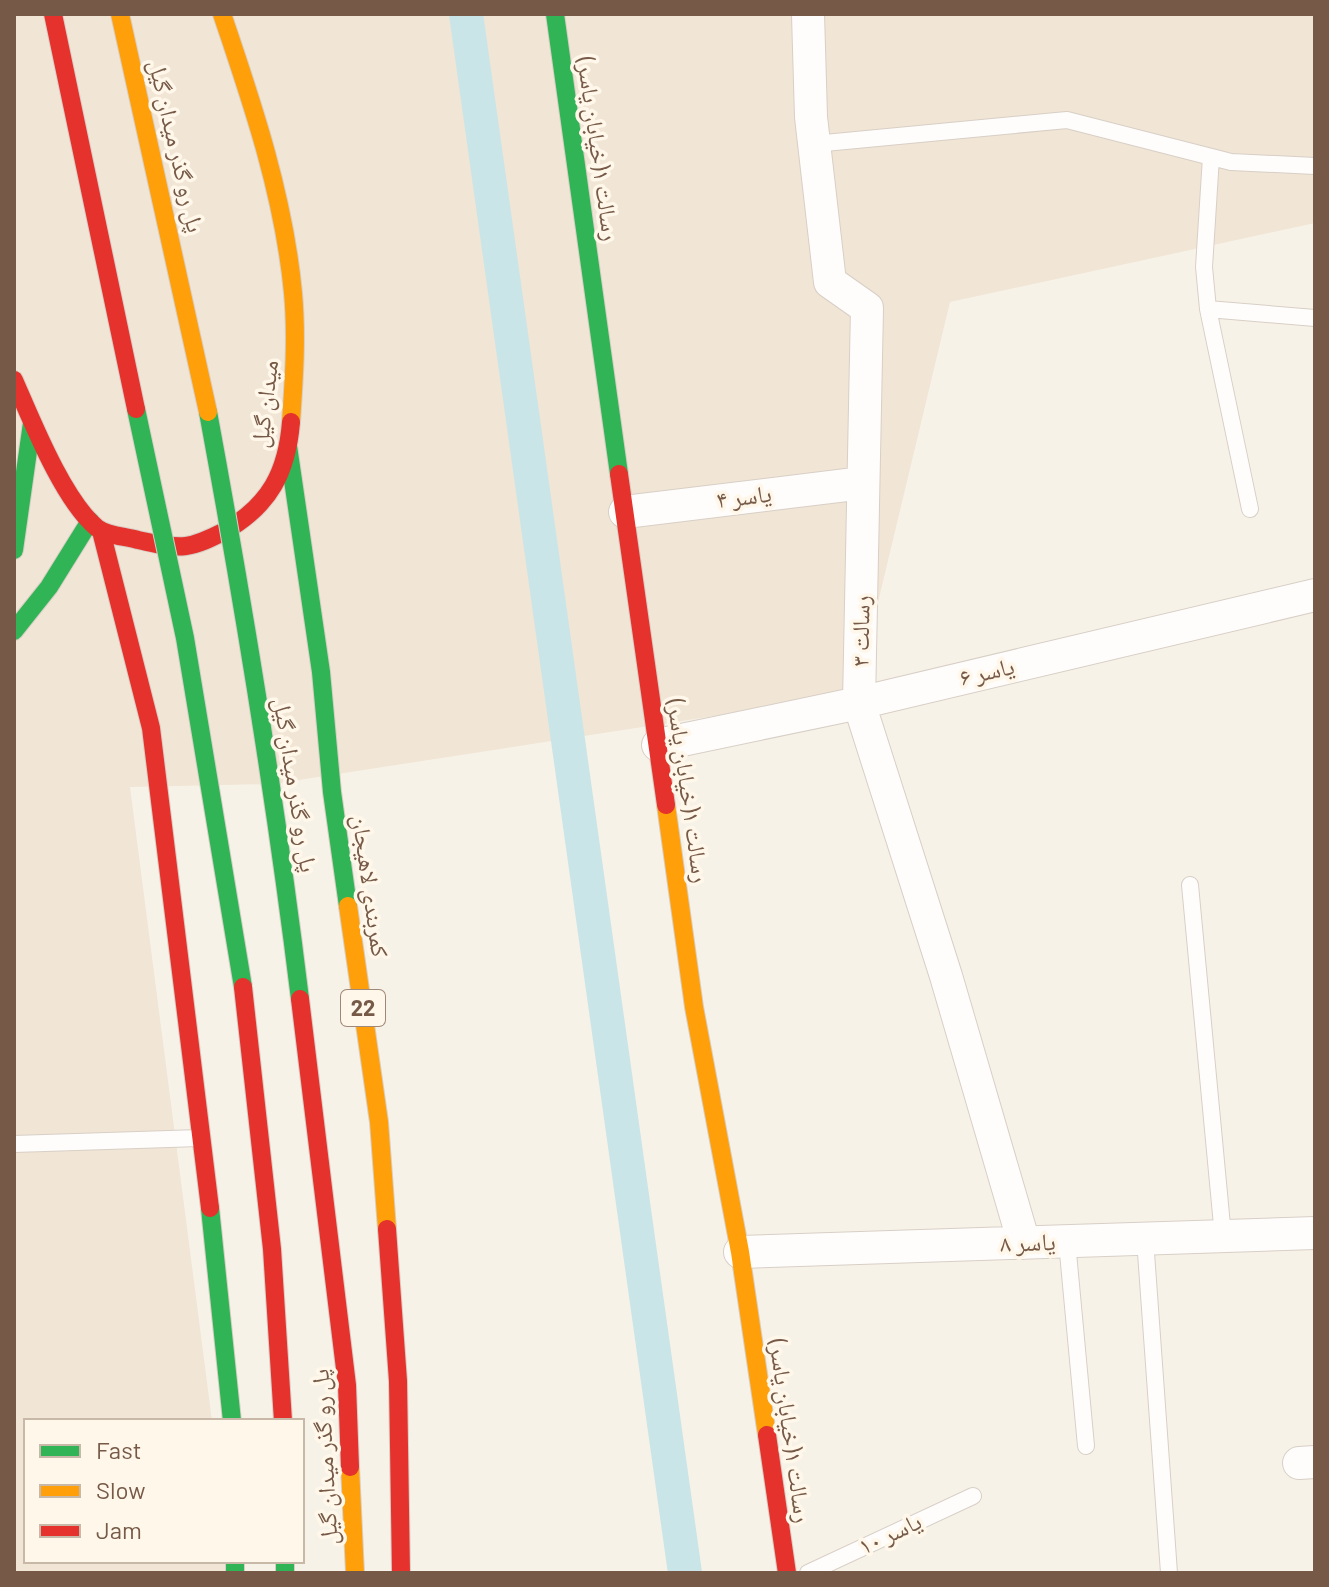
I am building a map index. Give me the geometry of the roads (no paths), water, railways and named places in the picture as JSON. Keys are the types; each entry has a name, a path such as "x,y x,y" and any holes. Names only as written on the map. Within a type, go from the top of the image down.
{"main road":[{"name":"پل رو گذر میدان گیل","path":"53,14 185,638 238,958 272,1249 283,1419"},
{"name":"پل رو گذر میدان گیل","path":"120,14 200,366 247,626 280,846 347,1385 355,1573"},
{"name":"میدان گیل","path":"96,526 146,542 185,546 219,534 250,515 271,493 288,446 296,362 293,276 261,125 222,14"},
{"name":"رسالت ۱(خیابان یاسر)","path":"555,14 694,1007 740,1252 787,1573"},
{"path":"14,380 32,423 64,482 96,526 151,728 203,1138 232,1419"},
{"path":"14,550 32,423"},
{"name":"کمربندی لاهیجان","path":"288,446 321,672 332,792 379,1122 398,1381 401,1573"},
{"path":"14,631 96,526"}],"street":[{"name":"رسالت ۳","path":"808,14 814,144 830,282 867,308 859,703 946,976 1024,1243"},
{"name":"یاسر ۴","path":"625,512 863,483"},
{"name":"یاسر ۶","path":"658,745 859,703 1315,595"},
{"name":"یاسر ۸","path":"740,1252 1315,1233"}],"lane":[{"path":"814,144 1067,120 1231,162 1315,166"},
{"path":"1211,157 1204,267 1208,309 1250,509"},
{"path":"1208,309 1315,318"},
{"path":"1190,885 1223,1236"},
{"path":"14,1144 203,1138"},
{"path":"1145,1239 1169,1573"},
{"path":"1067,1242 1086,1446"},
{"name":"یاسر ۱۰","path":"808,1573 973,1496"}],"waterway":[{"path":"466,14 685,1573"}]}
